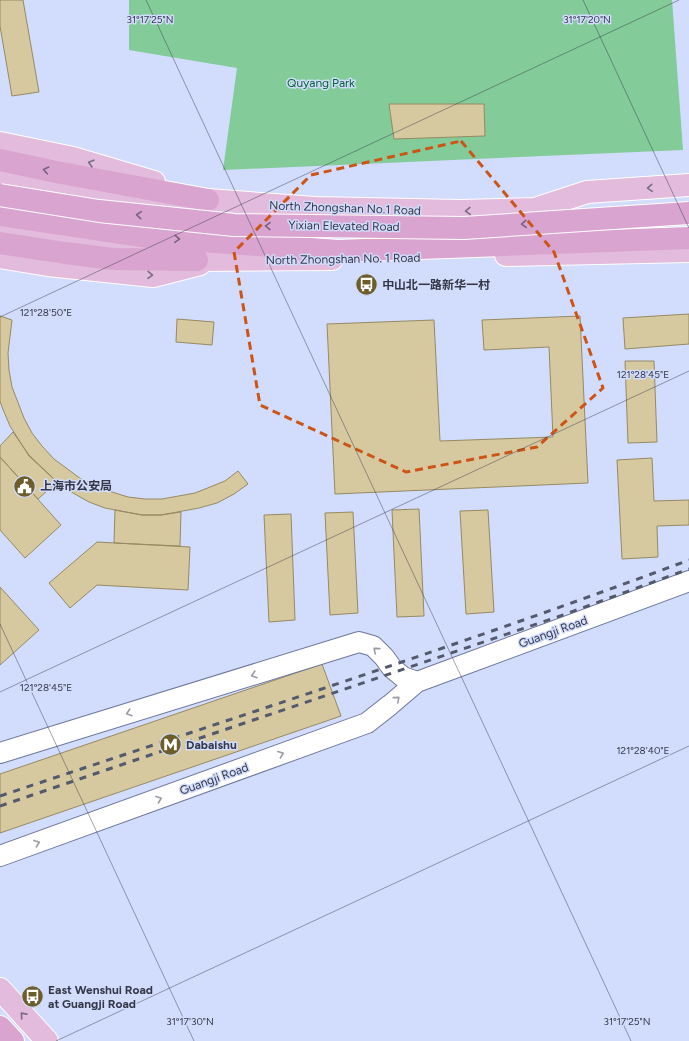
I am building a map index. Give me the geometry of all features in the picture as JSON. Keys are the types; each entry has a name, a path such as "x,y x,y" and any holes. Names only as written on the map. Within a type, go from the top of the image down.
{"highway":[{"path":"0,160 56,172 208,200"},
{"name":"Yixian Elevated Road","path":"0,194 99,211 234,225 464,228 689,214"},
{"name":"Yixian Elevated Road","path":"0,215 148,237 338,251 688,248"},
{"path":"0,243 113,259 205,260"},
{"path":"0,1027 13,1041"}],"main road":[{"path":"0,143 73,158 158,183 208,200"},
{"name":"North Zhongshan No.1 Road","path":"0,180 31,188 118,200 208,200 315,208 461,211 535,209 587,192 689,185"},
{"path":"535,209 564,215 689,214"},
{"name":"North Zhongshan No. 1 Road","path":"0,226 205,260 363,259 688,248"},
{"path":"0,256 48,265 153,276 205,260"},
{"path":"0,988 46,1041"}],"street":[{"name":"Guangji Road","path":"0,856 367,723 417,682 689,582"},
{"path":"0,753 360,642 373,646 402,677 417,682"}],"highlighted area":[{"path":"461,141 554,252 603,388 537,447 406,472 260,405 234,252 311,175"}],"green space":[{"name":"Quyang Park","path":"129,0 672,0 683,150 223,170 237,68 129,50"}],"building":[{"path":"0,0 23,0 39,92 12,96 0,26"},
{"path":"389,104 484,104 485,136 394,139"},
{"path":"689,314 689,344 625,349 623,318"},
{"path":"0,316 12,320 8,353 9,370 12,387 24,418 32,433 54,459 81,479 128,497 145,499 162,499 195,493 225,481 238,471 248,484 234,494 217,503 161,515 142,515 105,508 89,502 73,493 57,482 29,456 10,426 2,407 0,401"},
{"path":"580,316 588,483 335,494 327,324 434,320 440,441 553,437 549,347 484,350 482,320"},
{"path":"177,319 214,322 212,345 176,342"},
{"path":"625,361 654,361 657,442 628,443"},
{"path":"13,432 29,455 57,482 38,499 0,457 0,446"},
{"path":"0,457 61,525 25,558 0,530"},
{"path":"652,458 654,501 689,500 689,525 657,526 658,557 622,559 617,460"},
{"path":"419,509 424,616 397,617 392,510"},
{"path":"115,510 142,515 161,515 181,512 180,546 114,543"},
{"path":"488,510 494,612 466,614 460,511"},
{"path":"353,512 358,613 330,615 325,513"},
{"path":"291,514 295,620 269,622 264,515"},
{"path":"97,542 190,547 188,590 97,585 70,608 49,583"},
{"path":"0,587 39,630 0,665"},
{"name":"Dabaishu","path":"322,664 341,716 0,833 0,774"}],"railway":[{"path":"0,796 432,652 689,560"},
{"path":"0,806 563,615 689,569"}],"place":[{"name":"中山北一路新华一村","path":"367,285"},
{"name":"上海市公安局","path":"25,486"},
{"name":"Dabaishu","path":"170,745"},
{"name":"East Wenshui Road at Guangji Road","path":"32,997"}]}
